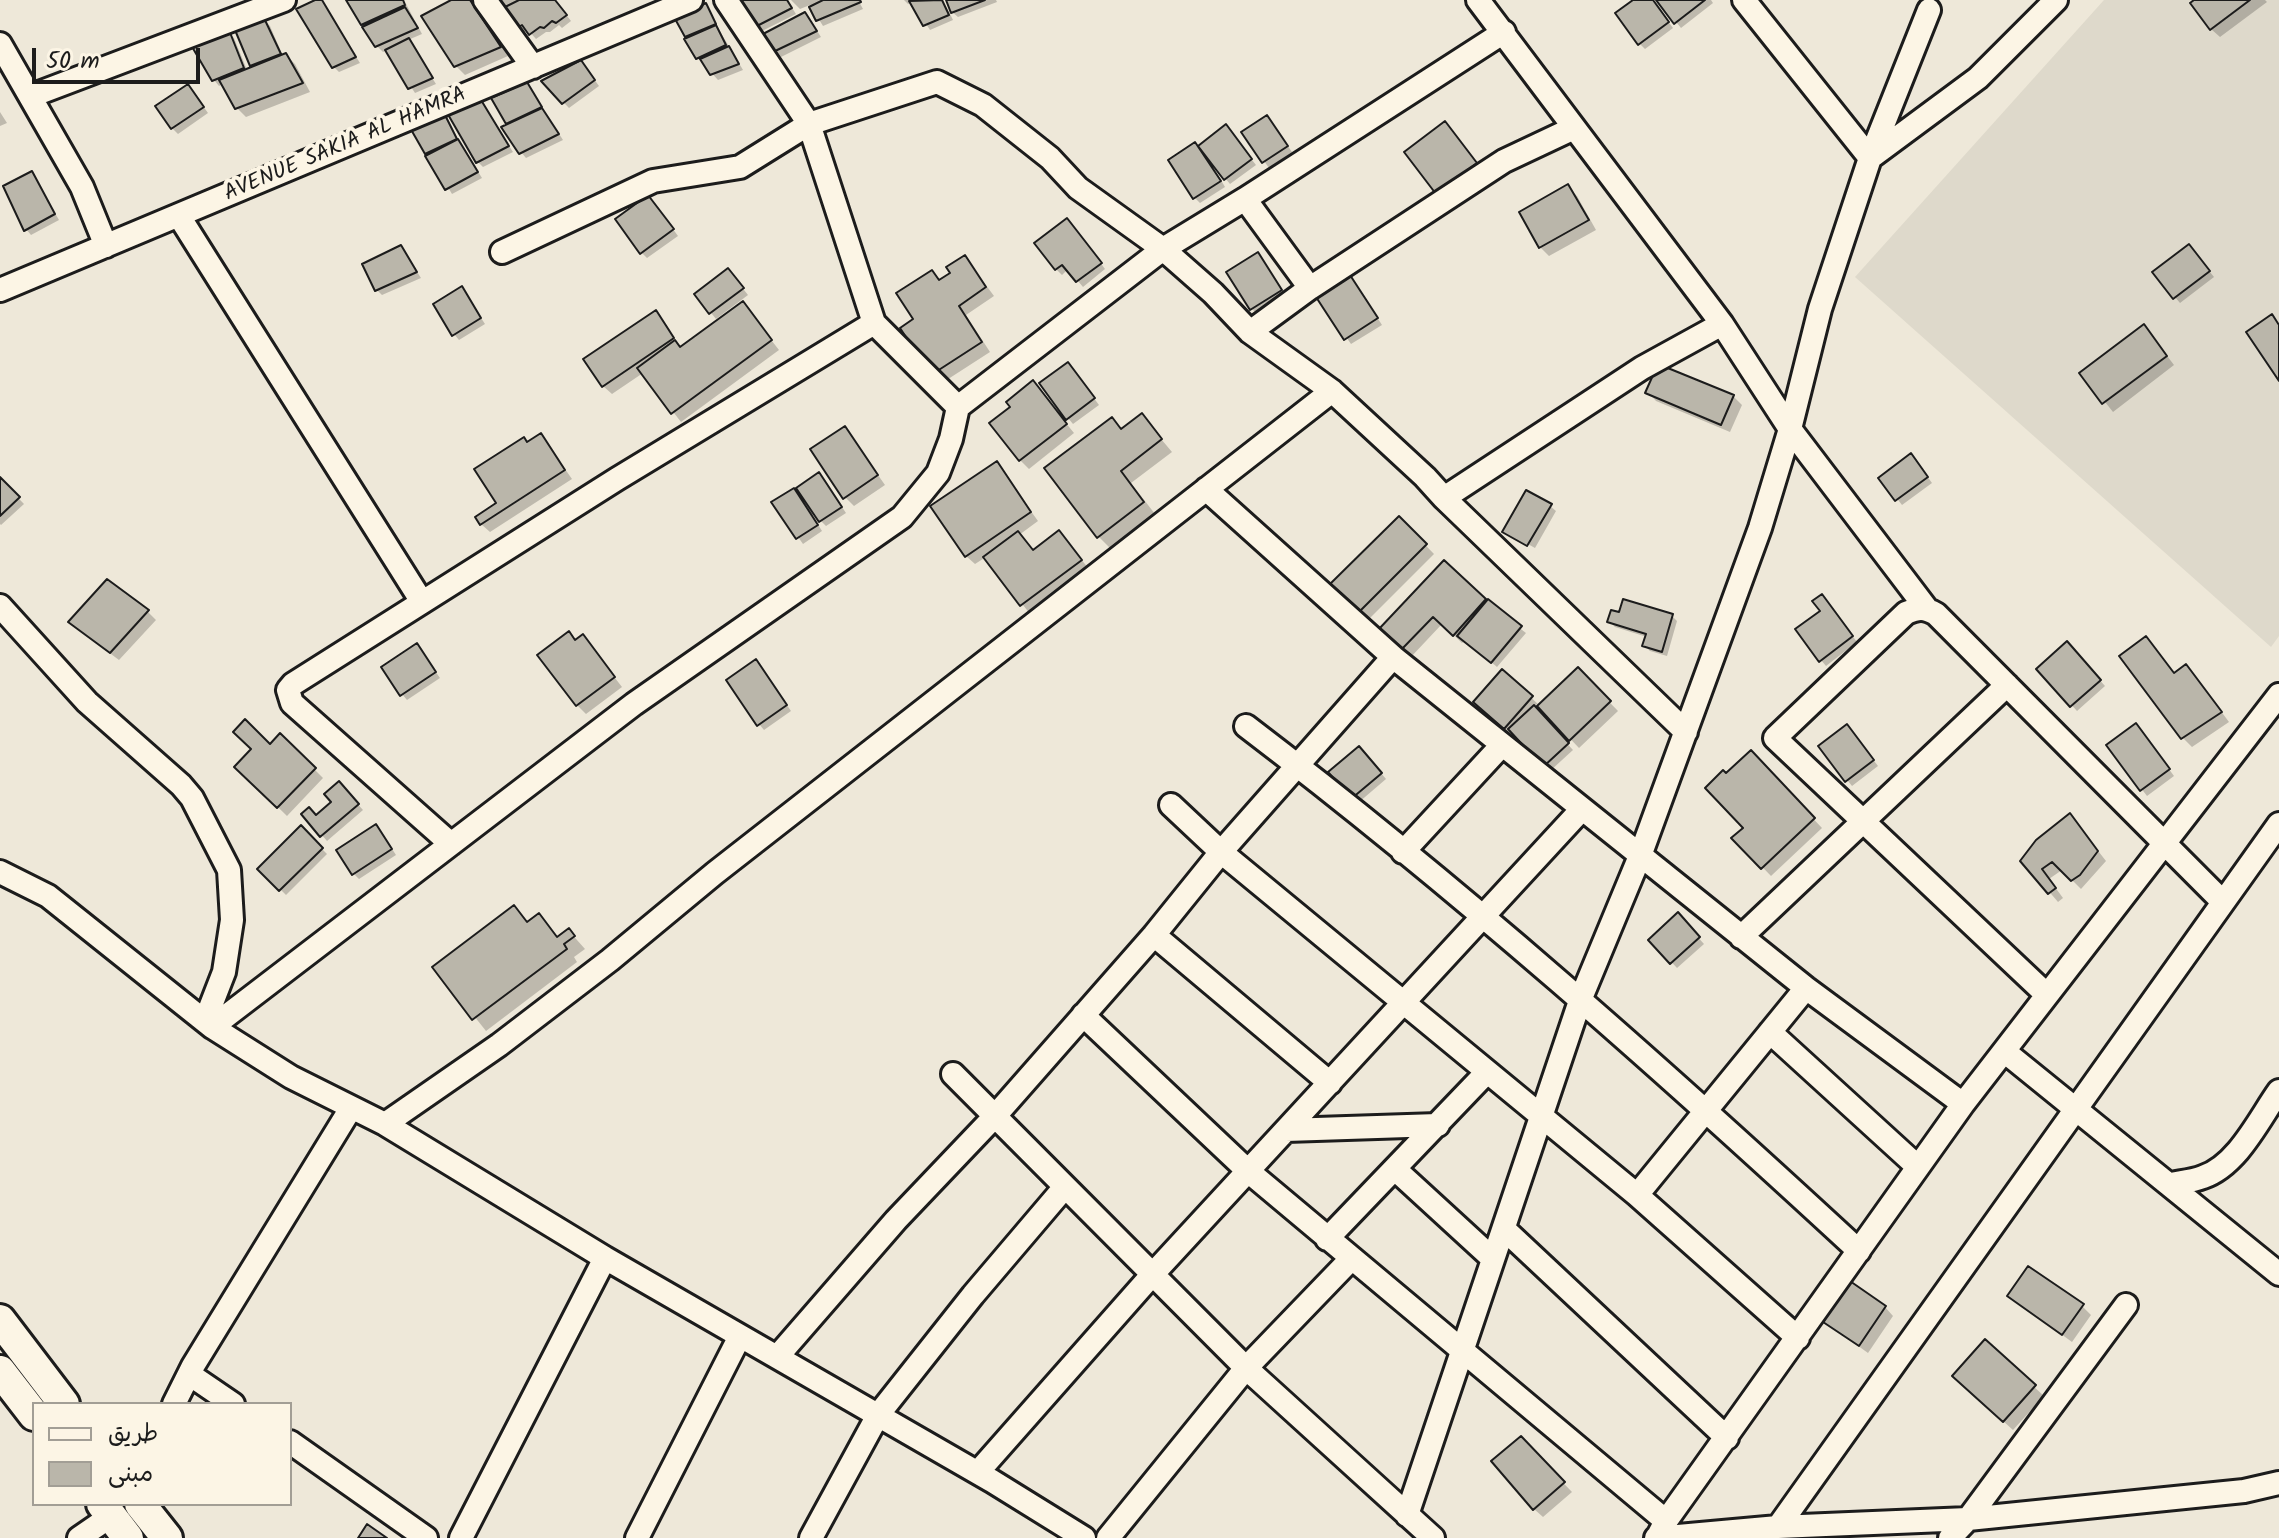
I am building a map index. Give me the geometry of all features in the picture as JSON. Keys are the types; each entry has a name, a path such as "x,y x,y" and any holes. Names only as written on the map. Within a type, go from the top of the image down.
{"street":[{"path":"31,96 284,0"},
{"path":"485,0 533,67"},
{"name":"AVENUE SAKIA AL HAMRA","path":"0,290 691,0"},
{"path":"726,0 809,124 874,323 958,407"},
{"path":"1478,0 1722,324 1790,429 1926,608 1936,614 2223,902"},
{"path":"1744,0 1870,158"},
{"path":"1870,158 1978,78 2056,0"},
{"path":"1407,1515 1581,998 1640,856 1760,528 1790,429 1820,309 1926,3"},
{"path":"208,1024 634,704 902,517 938,473 951,439 958,407 1163,249 1504,32"},
{"path":"0,44 82,187 106,246"},
{"path":"502,252 653,181 740,167 809,124 937,82 983,105 1050,158 1078,188 1163,249 1213,293 1250,332 1332,391 1425,477 1686,732"},
{"path":"1250,332 1310,288 1504,161 1574,128"},
{"path":"1245,199 1310,288"},
{"path":"179,216 422,602"},
{"path":"451,844 289,697 288,690 300,678 617,479 874,323"},
{"path":"1444,498 1642,368 1722,324"},
{"path":"385,1124 499,1045 610,960 715,873 1332,391"},
{"path":"1206,489 1393,657 1806,988 1963,1104"},
{"path":"0,606 87,702 187,792 229,870 232,920 224,972 208,1024"},
{"path":"1926,608 1906,613 1775,738 2047,995"},
{"path":"777,1357 896,1220 995,1116 1393,657"},
{"path":"1741,937 2007,685"},
{"path":"1660,1532 1963,1104 2279,695"},
{"path":"1246,726 1581,998 1859,1251"},
{"path":"1403,852 1502,745"},
{"path":"1171,805 1221,852 1637,1195 1798,1338"},
{"path":"978,1472 1151,1276 1582,809"},
{"path":"1778,1527 2279,824"},
{"path":"0,872 48,896 208,1024 291,1077 385,1124 605,1258 978,1472 1084,1538"},
{"path":"1154,935 1330,1083"},
{"path":"1637,1195 1806,988"},
{"path":"1083,1015 1248,1171 1462,1352 1660,1532 1968,1519 2244,1491 2279,1483"},
{"path":"1770,1032 1918,1167"},
{"path":"2004,1051 2279,1274"},
{"path":"1327,1239 1487,1072"},
{"path":"953,1074 1246,1368 1433,1538"},
{"path":"2171,1184 2204,1177 2217,1170 2238,1149 2279,1091"},
{"path":"175,1402 351,1108"},
{"path":"1286,1130 1438,1125"},
{"path":"1396,1170 1493,1259"},
{"path":"811,1538 878,1415 973,1295 1064,1188"},
{"path":"1504,1229 1727,1438"},
{"path":"461,1538 605,1258"},
{"path":"1108,1538 1246,1368 1351,1259"},
{"path":"1950,1538 1968,1519 2126,1305"},
{"path":"0,1320 62,1402"},
{"path":"637,1538 740,1336"},
{"path":"0,1371 32,1412"},
{"path":"189,1374 230,1402"},
{"path":"292,1443 426,1538"},
{"path":"142,1506 167,1538"},
{"path":"79,1538 114,1519"}],"shaded area":[{"path":"2104,0 2279,0 2279,636 2271,647 1855,277"}],"building":[{"path":"322,0 356,57 332,68 296,9"},
{"path":"346,0 403,0 405,5 361,25"},
{"path":"451,0 470,0 501,47 454,67 421,16"},
{"path":"519,0 555,0 567,15 529,35 522,25 517,28 503,8"},
{"path":"740,0 787,0 792,8 755,27"},
{"path":"823,0 861,2 816,21 809,7"},
{"path":"942,0 949,15 923,26 909,1"},
{"path":"946,0 985,0 951,13"},
{"path":"1633,0 1653,0 1669,22 1638,45 1615,13"},
{"path":"1656,0 1705,0 1674,24"},
{"path":"2194,0 2250,0 2210,30 2190,3"},
{"path":"706,3 716,24 685,37 674,17"},
{"path":"405,7 418,28 375,47 362,27"},
{"path":"805,12 817,31 773,52 763,34"},
{"path":"264,18 281,54 250,66 235,30"},
{"path":"716,25 726,45 696,59 684,39"},
{"path":"229,30 244,68 212,81 191,45"},
{"path":"409,38 433,78 408,89 385,50"},
{"path":"729,46 739,64 710,75 700,59"},
{"path":"286,53 303,83 235,109 219,80"},
{"path":"581,60 595,80 562,104 541,81"},
{"path":"527,82 542,107 506,124 491,98"},
{"path":"188,84 204,107 171,129 155,106"},
{"path":"478,95 509,146 476,163 446,111"},
{"path":"542,108 559,134 519,154 501,127"},
{"path":"443,111 457,139 425,154 409,126"},
{"path":"1267,115 1288,146 1262,163 1241,132"},
{"path":"1445,121 1477,163 1436,194 1404,152"},
{"path":"1226,124 1252,159 1224,180 1198,146"},
{"path":"458,139 478,172 445,190 425,156"},
{"path":"1195,142 1221,181 1193,199 1168,160"},
{"path":"32,171 55,214 24,231 3,186"},
{"path":"1568,184 1589,220 1539,248 1519,212"},
{"path":"648,195 674,229 640,254 615,219"},
{"path":"1067,218 1102,263 1076,282 1062,265 1055,270 1034,243"},
{"path":"2189,244 2210,271 2173,299 2152,272"},
{"path":"401,245 417,272 375,291 362,264"},
{"path":"1258,252 1282,290 1250,310 1226,272"},
{"path":"965,255 986,287 959,306 982,342 931,375 900,328 913,319 896,293 932,270 939,280 950,273 946,267"},
{"path":"728,268 744,288 709,314 694,294"},
{"path":"1350,275 1378,318 1344,340 1316,297"},
{"path":"462,286 481,318 452,336 433,304"},
{"path":"743,301 772,340 671,414 637,368 675,340 680,347"},
{"path":"656,310 674,338 602,387 583,359"},
{"path":"2272,314 2279,325 2279,381 2246,332"},
{"path":"2144,324 2167,356 2102,404 2079,373"},
{"path":"1068,362 1095,398 1066,420 1039,383"},
{"path":"1658,364 1734,395 1721,425 1645,393"},
{"path":"1033,380 1067,424 1019,461 989,423 1010,407 1006,402"},
{"path":"1142,413 1162,439 1121,471 1144,502 1097,538 1044,468 1112,417 1121,429"},
{"path":"845,426 878,475 843,499 810,449"},
{"path":"541,433 565,470 480,525 475,517 496,503 474,469 524,437 527,442"},
{"path":"1911,453 1928,477 1895,501 1878,478"},
{"path":"997,461 1031,512 965,557 930,506"},
{"path":"819,472 842,507 819,522 796,488"},
{"path":"0,477 20,497 0,516"},
{"path":"794,488 818,525 796,539 771,502"},
{"path":"1526,490 1552,504 1527,546 1502,532"},
{"path":"1399,516 1427,544 1357,614 1328,586"},
{"path":"1059,530 1082,560 1020,606 983,557 1018,531 1033,550"},
{"path":"1444,560 1486,599 1453,636 1433,617 1400,651 1378,630"},
{"path":"107,579 149,610 110,653 68,622"},
{"path":"1822,594 1853,636 1819,662 1795,629 1820,611 1812,601"},
{"path":"1488,599 1522,626 1491,663 1457,636"},
{"path":"1623,599 1673,614 1662,652 1642,646 1646,634 1607,622 1611,610 1619,612"},
{"path":"569,631 575,640 583,634 615,677 576,706 537,655"},
{"path":"2146,636 2174,673 2186,664 2222,712 2181,739 2119,656"},
{"path":"2067,641 2101,680 2070,707 2036,669"},
{"path":"417,643 436,672 400,696 381,667"},
{"path":"756,659 787,705 757,726 726,680"},
{"path":"1578,667 1611,701 1569,741 1537,706"},
{"path":"1502,669 1533,696 1504,729 1473,702"},
{"path":"1534,705 1569,743 1543,767 1508,729"},
{"path":"245,719 270,744 280,733 316,768 277,808 234,767 251,749 233,732"},
{"path":"2136,723 2170,769 2140,791 2106,745"},
{"path":"1847,724 1874,760 1845,782 1818,746"},
{"path":"1359,746 1382,773 1351,799 1328,772"},
{"path":"1751,750 1815,818 1761,869 1731,838 1743,828 1705,788 1723,770 1726,773"},
{"path":"339,781 359,804 320,837 301,814 309,807 316,815 331,802 324,794"},
{"path":"2070,813 2098,851 2080,875 2071,881 2052,862 2042,869 2056,888 2048,894 2020,861 2036,840"},
{"path":"376,824 392,849 352,875 336,850"},
{"path":"301,825 323,848 279,891 257,869"},
{"path":"514,905 527,922 539,913 557,937 569,928 575,936 564,944 567,949 472,1020 432,967"},
{"path":"1678,912 1700,937 1670,964 1648,940"},
{"path":"2028,1266 2084,1304 2062,1335 2007,1296"},
{"path":"1847,1279 1886,1306 1859,1346 1820,1320"},
{"path":"1985,1339 2036,1385 2003,1422 1952,1376"},
{"path":"1521,1436 1565,1482 1533,1510 1491,1461"},
{"path":"367,1524 387,1538 358,1538"}]}
